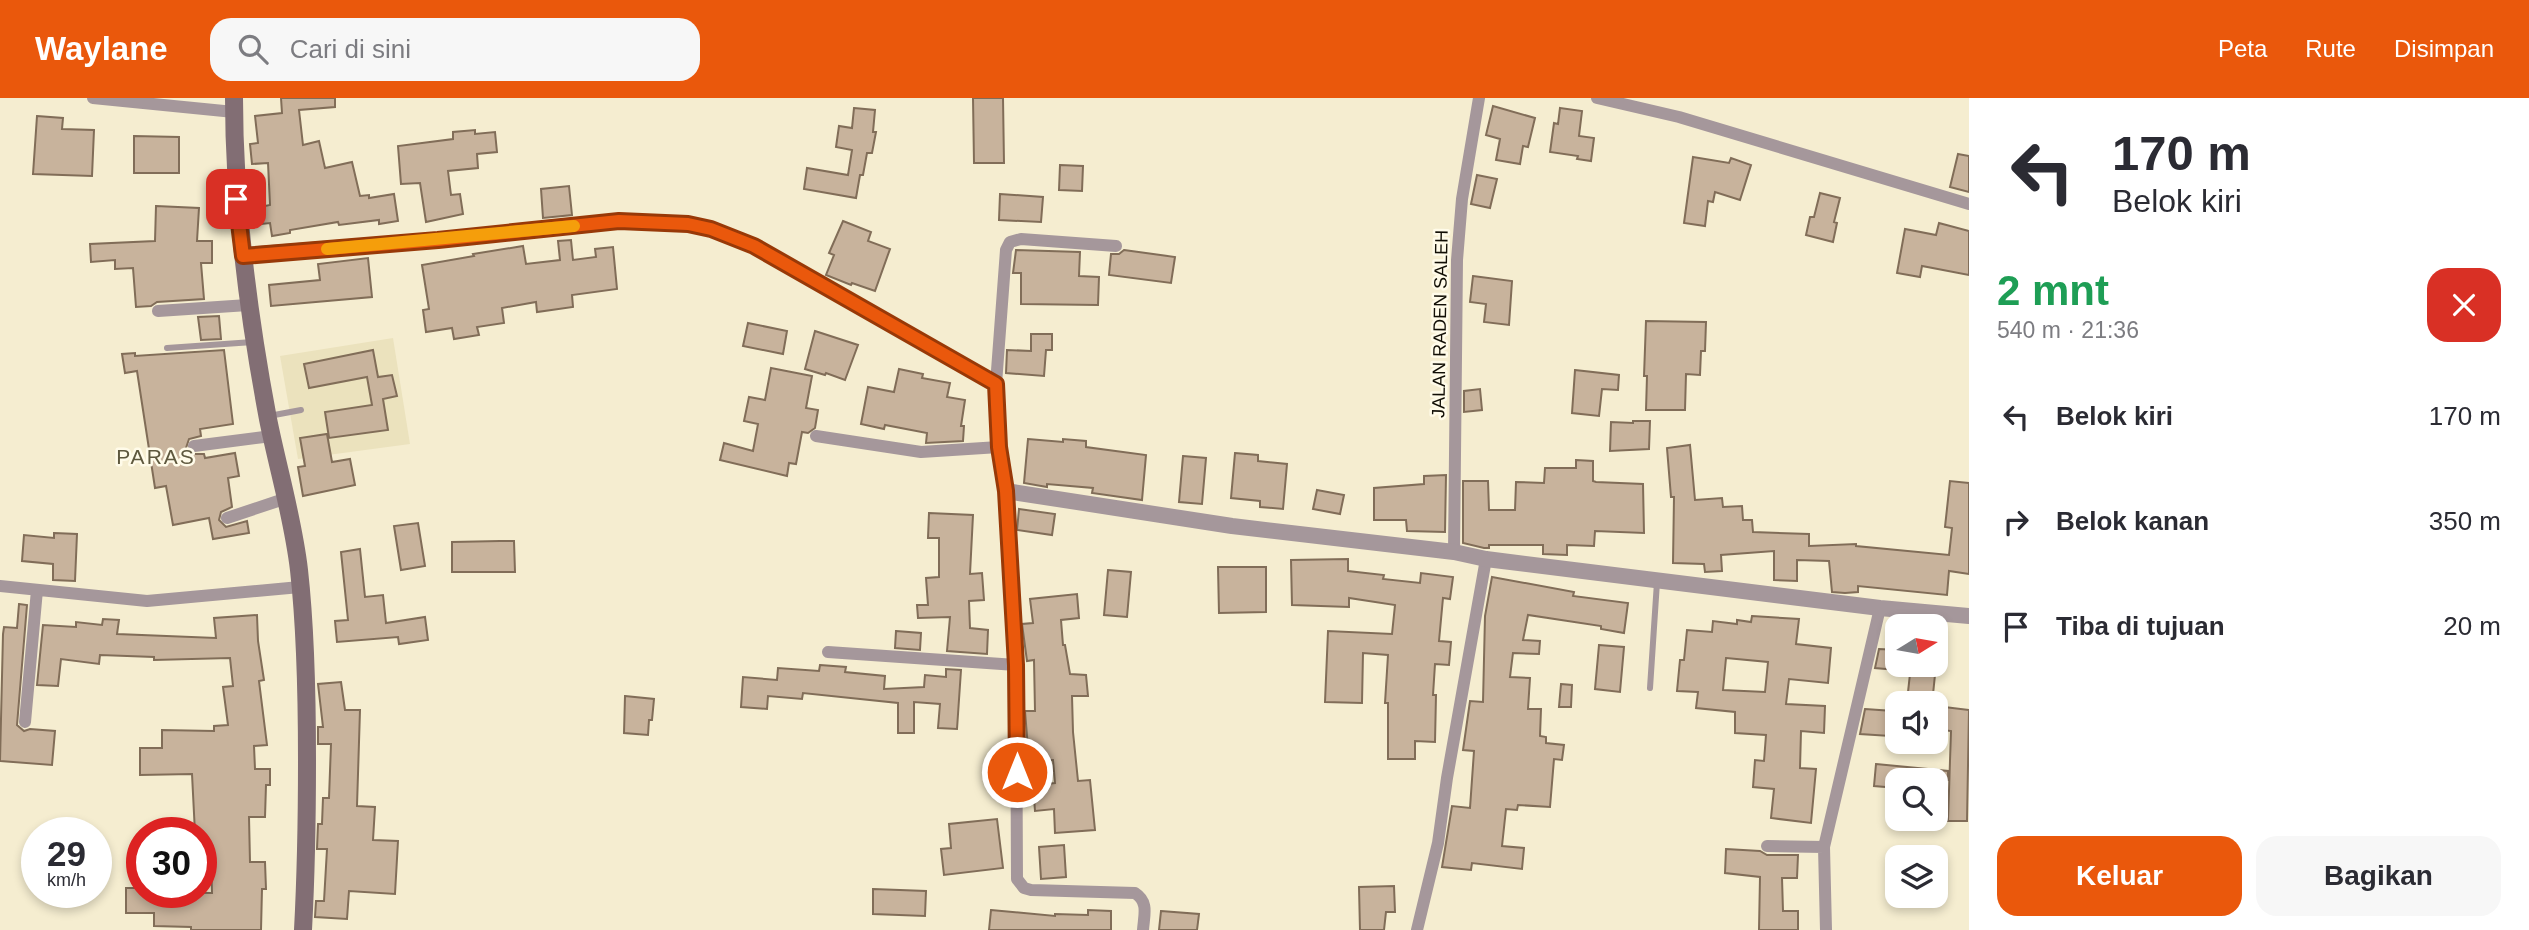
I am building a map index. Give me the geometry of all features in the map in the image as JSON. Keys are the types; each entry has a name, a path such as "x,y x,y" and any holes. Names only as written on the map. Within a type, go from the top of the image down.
{"main road":[{"path":"234,105 236,199 248,304 272,436 287,498 300,587 307,706 303,930"}],"street":[{"path":"93,98 234,105"},
{"name":"JALAN RADEN SALEH","path":"1454,552 1457,260 1462,200 1479,98"},
{"path":"1597,98 1679,117 1969,204"},
{"path":"243,256 438,240 619,221 688,224 711,229 754,246 996,384"},
{"path":"1116,246 1021,239 1010,242 1006,250 996,384 999,447 1006,491 1016,665 1017,879 1020,885 1031,890 1135,893 1146,905 1143,930"},
{"path":"158,311 248,304"},
{"path":"194,446 272,436"},
{"path":"816,436 921,452 999,447"},
{"path":"1006,491 1232,526 1454,552 1486,559 1880,608 1969,616"},
{"path":"227,518 287,498"},
{"path":"1417,930 1438,843 1486,559"},
{"path":"0,586 147,601 300,587"},
{"path":"25,722 37,590"},
{"path":"1826,930 1824,847 1880,608"},
{"path":"828,652 1016,665"},
{"path":"1767,846 1824,847"}],"lane":[{"path":"167,348 255,342"},
{"path":"268,416 301,410"},
{"path":"1650,688 1657,580"}],"shaded area":[{"path":"393,338 410,444 298,459 280,356"}],"building":[{"path":"281,98 335,98 335,107 299,110 303,145 319,141 325,168 352,162 360,196 369,195 369,198 394,194 398,221 379,224 379,220 339,225 338,222 290,230 290,233 272,236 270,223 252,225 250,209 270,205 268,163 252,164 250,144 258,143 255,116 282,113"},
{"path":"973,98 1003,98 1004,163 974,163"},
{"path":"1493,106 1535,118 1528,147 1523,146 1520,164 1496,160 1500,139 1486,135"},
{"path":"854,108 875,110 873,132 876,132 872,153 867,153 863,175 860,175 856,198 804,189 807,168 848,175 852,150 836,147 839,126 852,128"},
{"path":"1560,108 1582,111 1579,136 1594,138 1591,161 1550,152 1554,123 1558,124"},
{"path":"37,116 63,118 62,129 94,130 92,176 33,174"},
{"path":"475,130 475,134 495,132 497,152 477,154 478,168 448,171 451,195 460,194 463,214 426,222 420,183 401,184 398,146 453,139 453,132"},
{"path":"134,136 179,137 179,173 134,173"},
{"path":"1958,154 1969,156 1969,192 1950,187"},
{"path":"1693,157 1729,163 1731,158 1751,165 1740,200 1715,192 1713,202 1708,201 1705,226 1684,223"},
{"path":"1060,165 1083,166 1082,191 1059,190"},
{"path":"1477,175 1497,179 1490,208 1471,204"},
{"path":"569,186 572,215 543,218 541,189"},
{"path":"1820,193 1840,198 1834,222 1837,223 1833,242 1806,235"},
{"path":"1000,194 1043,197 1041,222 999,220"},
{"path":"156,206 199,208 197,241 212,241 212,263 201,263 204,299 157,302 151,306 136,307 133,268 115,269 115,260 91,262 90,244 155,241"},
{"path":"843,221 871,232 868,241 890,249 875,291 826,275 834,255 829,253"},
{"path":"1939,223 1969,231 1969,275 1922,266 1920,277 1897,273 1905,229 1936,235"},
{"path":"571,240 573,260 596,257 595,249 613,247 617,289 572,295 573,307 537,312 536,302 502,308 504,323 477,327 479,335 454,339 452,328 426,332 423,310 429,309 422,265 523,246 526,264 560,260 558,241"},
{"path":"1016,250 1080,252 1079,276 1099,277 1098,305 1021,304 1021,273 1013,273"},
{"path":"1124,250 1175,257 1171,283 1109,275 1111,254 1119,254"},
{"path":"368,258 372,297 271,306 269,285 320,280 318,264"},
{"path":"1473,276 1512,281 1509,325 1484,322 1486,304 1470,302"},
{"path":"219,316 221,339 201,340 198,317"},
{"path":"1646,321 1706,322 1705,351 1701,351 1700,375 1686,374 1685,410 1646,410"},
{"path":"748,323 787,331 783,354 743,346"},
{"path":"815,331 858,345 845,380 805,369"},
{"path":"1031,334 1052,334 1052,350 1046,350 1044,376 1006,373 1007,350 1031,351"},
{"path":"224,350 233,424 200,429 201,436 189,439 186,448 191,454 204,454 205,458 235,453 239,476 228,478 232,507 221,512 219,520 226,527 247,521 249,533 213,539 209,518 173,525 166,486 155,488 137,371 125,373 122,354 135,353 135,356"},
{"path":"373,350 378,377 392,375 397,396 383,399 388,430 329,438 325,412 372,405 367,377 309,388 304,364"},
{"path":"771,368 812,376 806,408 818,410 815,428 808,433 802,432 796,464 789,463 787,476 720,460 724,443 753,451 758,424 744,421 749,397 765,400"},
{"path":"899,369 923,374 922,378 950,383 947,397 965,400 961,426 964,426 963,441 926,443 927,433 885,425 884,429 861,424 868,387 894,392"},
{"path":"1575,370 1619,375 1618,390 1602,389 1599,416 1572,413"},
{"path":"1480,389 1482,410 1464,412 1464,391"},
{"path":"1650,421 1649,449 1610,451 1611,422"},
{"path":"327,434 332,462 350,459 355,485 303,496 298,467 305,466 300,438"},
{"path":"1028,439 1086,441 1086,447 1146,455 1142,500 1092,493 1093,488 1047,484 1047,487 1024,483"},
{"path":"1690,445 1695,500 1722,498 1723,507 1742,506 1743,520 1752,520 1753,532 1809,534 1809,546 1856,544 1949,555 1952,528 1945,527 1950,481 1969,483 1969,574 1949,571 1947,595 1858,586 1858,592 1845,593 1832,592 1829,561 1797,560 1797,581 1774,580 1774,551 1721,555 1722,571 1705,572 1704,564 1673,563 1674,497 1671,497 1667,448"},
{"path":"1235,453 1258,455 1258,461 1287,464 1283,509 1260,507 1260,501 1231,498"},
{"path":"1183,456 1206,458 1202,504 1179,502"},
{"path":"1576,460 1593,461 1593,481 1643,484 1644,533 1595,531 1594,546 1567,545 1567,555 1543,554 1543,545 1489,545 1489,548 1484,548 1463,543 1463,481 1488,481 1489,510 1515,510 1516,482 1544,483 1545,468 1576,468"},
{"path":"1446,475 1445,532 1407,531 1406,520 1374,520 1374,488 1424,484 1424,476"},
{"path":"1317,490 1344,495 1340,514 1313,509"},
{"path":"1019,509 1055,514 1052,535 1017,530"},
{"path":"929,513 973,515 970,574 982,573 984,600 969,601 970,628 988,630 987,654 947,651 950,617 918,618 917,605 928,605 926,578 939,577 939,538 928,538"},
{"path":"418,523 425,566 401,570 394,526"},
{"path":"54,533 77,534 75,581 53,580 53,564 22,561 24,535 54,538"},
{"path":"514,541 515,572 452,572 452,542"},
{"path":"360,549 365,597 383,595 386,623 425,617 428,640 399,644 398,637 337,642 335,621 348,620 341,552"},
{"path":"1348,559 1348,571 1384,575 1383,579 1420,583 1421,573 1453,577 1450,599 1443,598 1439,641 1451,642 1449,665 1435,664 1435,742 1415,741 1415,759 1388,759 1388,703 1385,703 1388,655 1363,653 1362,703 1325,702 1328,631 1392,634 1395,605 1349,598 1349,607 1292,605 1291,560"},
{"path":"1218,567 1266,567 1266,612 1219,613"},
{"path":"1108,570 1131,572 1127,617 1104,615"},
{"path":"1492,577 1574,592 1573,596 1628,603 1624,633 1601,629 1601,626 1528,615 1523,640 1540,641 1539,654 1513,653 1510,677 1530,678 1528,709 1541,709 1540,736 1546,737 1546,743 1564,745 1562,760 1554,759 1550,807 1518,805 1517,810 1506,809 1502,846 1524,848 1522,869 1472,863 1471,870 1442,867 1452,806 1470,808 1474,751 1463,750 1470,701 1483,702 1485,616"},
{"path":"1077,594 1079,618 1061,620 1063,645 1070,674 1086,675 1088,696 1072,696 1073,732 1078,781 1090,780 1095,830 1055,833 1054,809 1035,811 1033,785 1055,783 1053,760 1029,761 1025,711 1035,711 1034,660 1027,661 1022,624 1033,623 1030,599"},
{"path":"19,604 27,605 17,725 24,731 55,731 52,765 0,761 3,634 4,627 17,628"},
{"path":"257,615 264,680 259,681 267,745 254,746 255,769 270,769 270,785 266,785 265,817 249,817 250,862 265,862 266,889 262,889 261,930 191,930 191,927 154,926 154,913 126,913 126,908 217,908 217,817 194,817 192,774 140,775 140,748 162,748 162,730 214,731 214,726 228,725 223,687 233,686 230,658 154,660 154,657 100,655 99,664 61,659 58,686 37,685 43,625 76,627 76,622 102,625 103,619 119,620 117,634 216,638 214,618"},
{"path":"1752,616 1799,619 1796,644 1831,648 1828,683 1789,679 1786,704 1825,706 1824,733 1801,731 1800,768 1816,769 1811,823 1771,818 1774,789 1753,787 1755,760 1764,761 1766,735 1735,733 1735,712 1696,708 1698,692 1677,691 1687,630 1712,632 1713,621 1737,624 1737,620 1751,622","holes":["1726,658 1768,662 1765,692 1723,690"]},
{"path":"896,631 921,633 920,650 895,648"},
{"path":"1599,645 1624,647 1620,692 1595,689"},
{"path":"1879,649 1885,649 1885,669 1875,668"},
{"path":"820,665 846,667 845,672 885,676 884,689 924,687 925,675 946,677 946,669 961,670 957,729 938,728 940,704 914,702 914,733 898,733 898,703 803,693 802,699 768,696 767,709 741,707 743,677 777,680 778,668 819,671"},
{"path":"1910,677 1935,677 1933,691 1908,691"},
{"path":"341,682 345,710 360,710 357,806 375,807 373,840 398,841 395,894 349,891 347,919 315,917 316,901 324,901 327,849 317,849 318,824 322,824 323,798 329,798 331,744 318,744 318,727 323,727 318,684"},
{"path":"1561,684 1572,685 1571,707 1559,707"},
{"path":"625,696 654,699 648,735 624,733"},
{"path":"1948,707 1969,710 1967,821 1948,821 1951,731 1948,731"},
{"path":"1865,709 1885,710 1885,736 1860,734"},
{"path":"1876,764 1917,768 1885,768 1885,787 1874,786"},
{"path":"997,819 1003,868 944,875 941,849 951,848 949,824"},
{"path":"1064,845 1066,877 1041,879 1039,847"},
{"path":"1726,849 1760,851 1767,855 1798,855 1797,878 1782,878 1783,911 1798,911 1798,930 1759,930 1760,877 1725,873"},
{"path":"1394,886 1395,912 1386,912 1384,930 1360,930 1359,887"},
{"path":"873,889 926,891 925,916 873,914"},
{"path":"991,910 1055,916 1088,915 1088,910 1111,911 1111,930 989,930"},
{"path":"1161,911 1199,914 1197,930 1159,930"}],"slow traffic":[{"path":"327,249 574,226"}],"district":[{"name":"PARAS","path":"156,457"}],"route":[{"path":"236,199 243,256 438,240 619,221 688,224 711,229 754,246 996,384 999,447 1006,491 1016,665 1017,772"}]}
